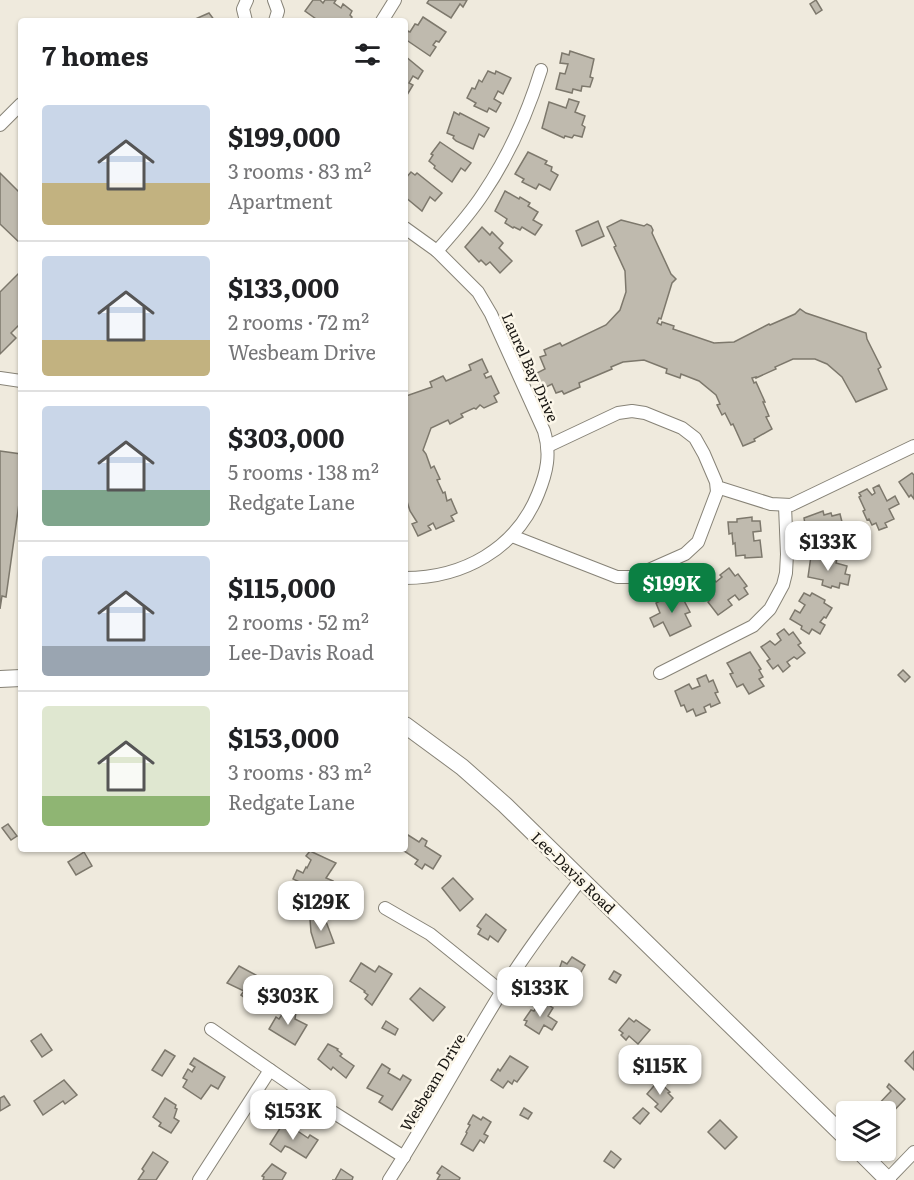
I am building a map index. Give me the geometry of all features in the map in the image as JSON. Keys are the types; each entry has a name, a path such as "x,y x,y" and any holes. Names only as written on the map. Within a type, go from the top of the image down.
{"main road":[{"path":"0,680 18,678"},
{"name":"Lee-Davis Road","path":"408,727 462,767 505,805 836,1128"},
{"path":"869,1161 888,1180"}],"street":[{"path":"245,18 243,9 247,0"},
{"path":"274,0 278,11 276,18"},
{"path":"383,18 394,0"},
{"path":"437,252 492,180 528,107 542,70"},
{"path":"0,125 18,107"},
{"name":"Laurel Bay Drive","path":"408,230 437,252 478,292 488,308 544,431 549,463 534,506 513,536 483,558 461,568 440,575 408,578"},
{"path":"0,378 18,381"},
{"path":"513,536 617,577 633,577 685,554 695,546 701,537 716,498 717,487 704,454 691,434 639,411 618,413 548,446"},
{"path":"717,487 771,504 785,506 798,503 914,446"},
{"path":"660,673 753,626 770,609 783,585 786,573 785,506"},
{"name":"Wesbeam Drive","path":"389,1180 502,992 546,925 581,879"},
{"path":"385,908 430,934 502,992"},
{"path":"211,1029 404,1157"},
{"path":"199,1180 270,1070"},
{"path":"888,1180 914,1152"}],"building":[{"path":"313,0 320,0 323,3 325,0 336,0 334,3 341,8 343,4 352,11 350,15 352,17 315,18 305,11"},
{"path":"429,0 467,0 463,7 460,4 451,18 427,3"},
{"path":"816,0 822,10 816,14 810,4"},
{"path":"209,13 213,18 198,18"},
{"path":"423,17 446,32 439,42 436,41 433,45 436,47 430,56 408,41 408,31 410,32 415,24 418,25"},
{"path":"570,51 594,59 590,87 582,86 581,91 573,89 572,93 556,89 560,73 565,74 568,64 560,63 562,53 569,55"},
{"path":"408,58 423,71 418,79 413,76 409,83 413,85 408,93"},
{"path":"488,71 495,74 496,71 511,78 503,94 498,91 494,99 501,103 496,112 489,108 487,112 474,106 476,103 467,98 472,88 475,89 479,80 482,82"},
{"path":"569,99 579,102 575,112 585,116 582,137 574,135 572,138 565,136 564,138 542,128 549,102 566,108"},
{"path":"454,112 489,128 484,137 479,134 473,149 456,141 454,136 447,133"},
{"path":"440,142 471,163 465,171 461,168 452,182 429,161"},
{"path":"528,152 547,161 545,164 552,167 551,171 558,175 550,190 539,184 536,189 522,182 524,179 515,174"},
{"path":"411,172 415,175 417,173 442,193 435,201 430,197 422,211 408,199 408,176"},
{"path":"0,173 18,191 18,241 0,224"},
{"path":"505,191 530,203 528,206 538,212 533,220 542,225 535,235 522,227 520,230 513,228 505,223 507,219 495,211"},
{"path":"621,220 651,226 671,274 676,279 672,283 661,319 659,318 657,323 661,325 662,322 674,326 673,329 714,343 734,342 795,314 800,309 866,333 881,367 878,369 887,389 856,402 842,377 827,364 815,359 793,359 775,367 776,369 752,378 765,402 763,402 769,416 766,417 772,429 743,446 733,424 731,425 725,413 722,415 717,405 720,404 716,395 699,381 681,374 680,378 666,373 667,369 644,360 623,362 611,367 612,369 579,383 580,387 564,394 562,391 556,393 552,384 542,389 535,374 545,369 540,357 546,355 544,350 560,343 562,346 606,325 620,310 626,292 625,271 607,227"},
{"path":"598,221 604,236 582,246 576,231"},
{"path":"482,227 490,235 492,232 503,243 499,248 512,261 500,273 490,262 486,265 481,260 479,262 465,247"},
{"path":"18,274 18,326 11,333 16,338 0,354 0,292"},
{"path":"482,359 488,372 484,374 486,378 491,376 499,393 494,396 497,402 484,408 480,405 476,409 461,414 463,417 450,424 448,420 431,428 423,450 431,468 434,466 440,479 437,480 443,493 445,492 447,501 451,499 457,513 451,516 454,521 436,529 433,523 428,526 431,530 418,536 412,524 417,522 408,505 408,395 432,387 430,382 443,376 446,381 471,370 469,365"},
{"path":"0,451 18,454 18,511 6,597 2,596 0,609"},
{"path":"912,473 914,475 914,499 911,495 909,497 899,482"},
{"path":"879,485 887,501 895,496 899,504 889,509 894,519 885,523 887,527 879,530 876,523 872,525 869,519 867,520 859,493 867,489 872,495 875,493 873,488"},
{"path":"823,511 824,515 840,514 844,530 833,533 834,538 808,542 804,518"},
{"path":"752,517 752,521 760,521 761,531 753,532 754,541 760,540 762,557 736,556 735,543 733,544 732,533 729,534 728,522 737,522 737,519"},
{"path":"811,556 827,560 828,557 837,559 836,563 847,566 845,574 850,575 848,585 840,583 839,588 832,586 831,588 822,585 823,580 808,577"},
{"path":"729,568 735,576 738,574 747,586 744,588 748,594 739,600 735,595 728,600 732,605 718,615 708,602 710,600 705,593 710,590 705,583 712,577 716,582 722,577 720,575"},
{"path":"672,590 676,597 681,595 690,612 685,614 691,626 670,636 663,622 654,627 650,618 660,613 656,603 664,599 662,595"},
{"path":"804,593 810,596 812,593 825,600 824,603 832,608 826,618 824,617 820,622 825,625 820,634 812,629 809,634 801,629 802,626 790,619 795,610 800,613 805,605 799,601"},
{"path":"784,629 789,635 793,632 801,643 798,645 805,653 787,662 790,666 783,672 778,665 773,669 767,661 770,659 761,647 770,641 775,645 781,640 777,634"},
{"path":"750,652 761,669 759,670 763,677 759,679 764,686 749,694 743,684 737,687 727,663"},
{"path":"903,670 910,677 905,682 898,675"},
{"path":"706,675 709,682 713,680 718,692 715,693 720,703 704,707 706,712 696,716 693,709 687,712 684,705 681,706 675,691 689,684 692,689 700,686 697,679"},
{"path":"8,824 17,836 11,840 2,828"},
{"path":"408,835 419,842 422,838 427,841 425,846 441,856 433,869 425,864 422,869 415,864 418,860 406,852 408,852"},
{"path":"84,852 92,866 76,875 68,862"},
{"path":"312,852 336,863 326,878 333,881 327,895 293,879 297,870 303,873 307,868 311,860 306,856"},
{"path":"453,878 473,899 460,911 442,888"},
{"path":"486,914 506,930 498,942 490,936 488,940 478,934 481,929 477,926"},
{"path":"324,916 334,943 316,948 310,919"},
{"path":"572,957 585,965 572,988 556,978 562,961 567,964"},
{"path":"361,963 375,972 379,966 392,974 372,1005 365,999 368,995 365,991 350,981"},
{"path":"239,966 267,981 252,1003 241,995 244,991 227,983"},
{"path":"614,971 621,975 616,983 609,979"},
{"path":"420,988 445,1007 433,1021 410,999"},
{"path":"541,1000 553,1008 548,1016 557,1022 552,1030 544,1025 539,1034 525,1025 527,1021 524,1020"},
{"path":"287,1007 296,1012 295,1019 307,1025 295,1045 269,1029 276,1017 279,1019"},
{"path":"629,1018 650,1030 638,1044 629,1036 626,1040 619,1030"},
{"path":"386,1021 398,1029 395,1035 382,1028"},
{"path":"41,1034 52,1050 42,1057 31,1041"},
{"path":"328,1044 338,1049 342,1054 340,1056 354,1066 346,1078 333,1067 331,1070 318,1059"},
{"path":"165,1050 175,1056 162,1076 152,1070"},
{"path":"914,1051 914,1070 905,1061"},
{"path":"510,1056 528,1067 517,1082 514,1080 512,1084 508,1081 503,1088 491,1080"},
{"path":"194,1058 225,1077 218,1089 211,1085 201,1099 183,1087 187,1080 183,1078 188,1069 192,1072 195,1067 190,1064"},
{"path":"382,1064 390,1069 388,1073 400,1080 403,1075 411,1080 392,1110 379,1102 383,1096 367,1088"},
{"path":"64,1080 77,1095 65,1104 63,1101 43,1115 34,1101"},
{"path":"658,1081 673,1098 661,1112 655,1107 658,1104 647,1094"},
{"path":"889,1084 905,1099 896,1108 896,1101 882,1101 891,1091 887,1087"},
{"path":"4,1096 10,1105 0,1111 0,1098"},
{"path":"165,1098 176,1105 177,1109 174,1118 179,1121 171,1133 159,1126 161,1123 153,1117"},
{"path":"524,1108 532,1113 528,1119 520,1115"},
{"path":"643,1108 649,1113 640,1124 633,1118"},
{"path":"473,1115 491,1122 484,1134 488,1136 484,1143 480,1140 473,1151 461,1144"},
{"path":"720,1120 737,1137 725,1149 708,1132"},
{"path":"284,1122 308,1138 310,1135 318,1140 306,1158 285,1146 281,1152 270,1144"},
{"path":"611,1151 621,1159 614,1168 604,1161"},
{"path":"153,1152 168,1162 156,1180 138,1180 144,1171 142,1169"},
{"path":"272,1164 286,1173 282,1180 263,1180 262,1176"},
{"path":"442,1166 460,1178 459,1180 437,1180 440,1175 437,1173"},
{"path":"341,1169 353,1177 352,1180 335,1180"}]}
